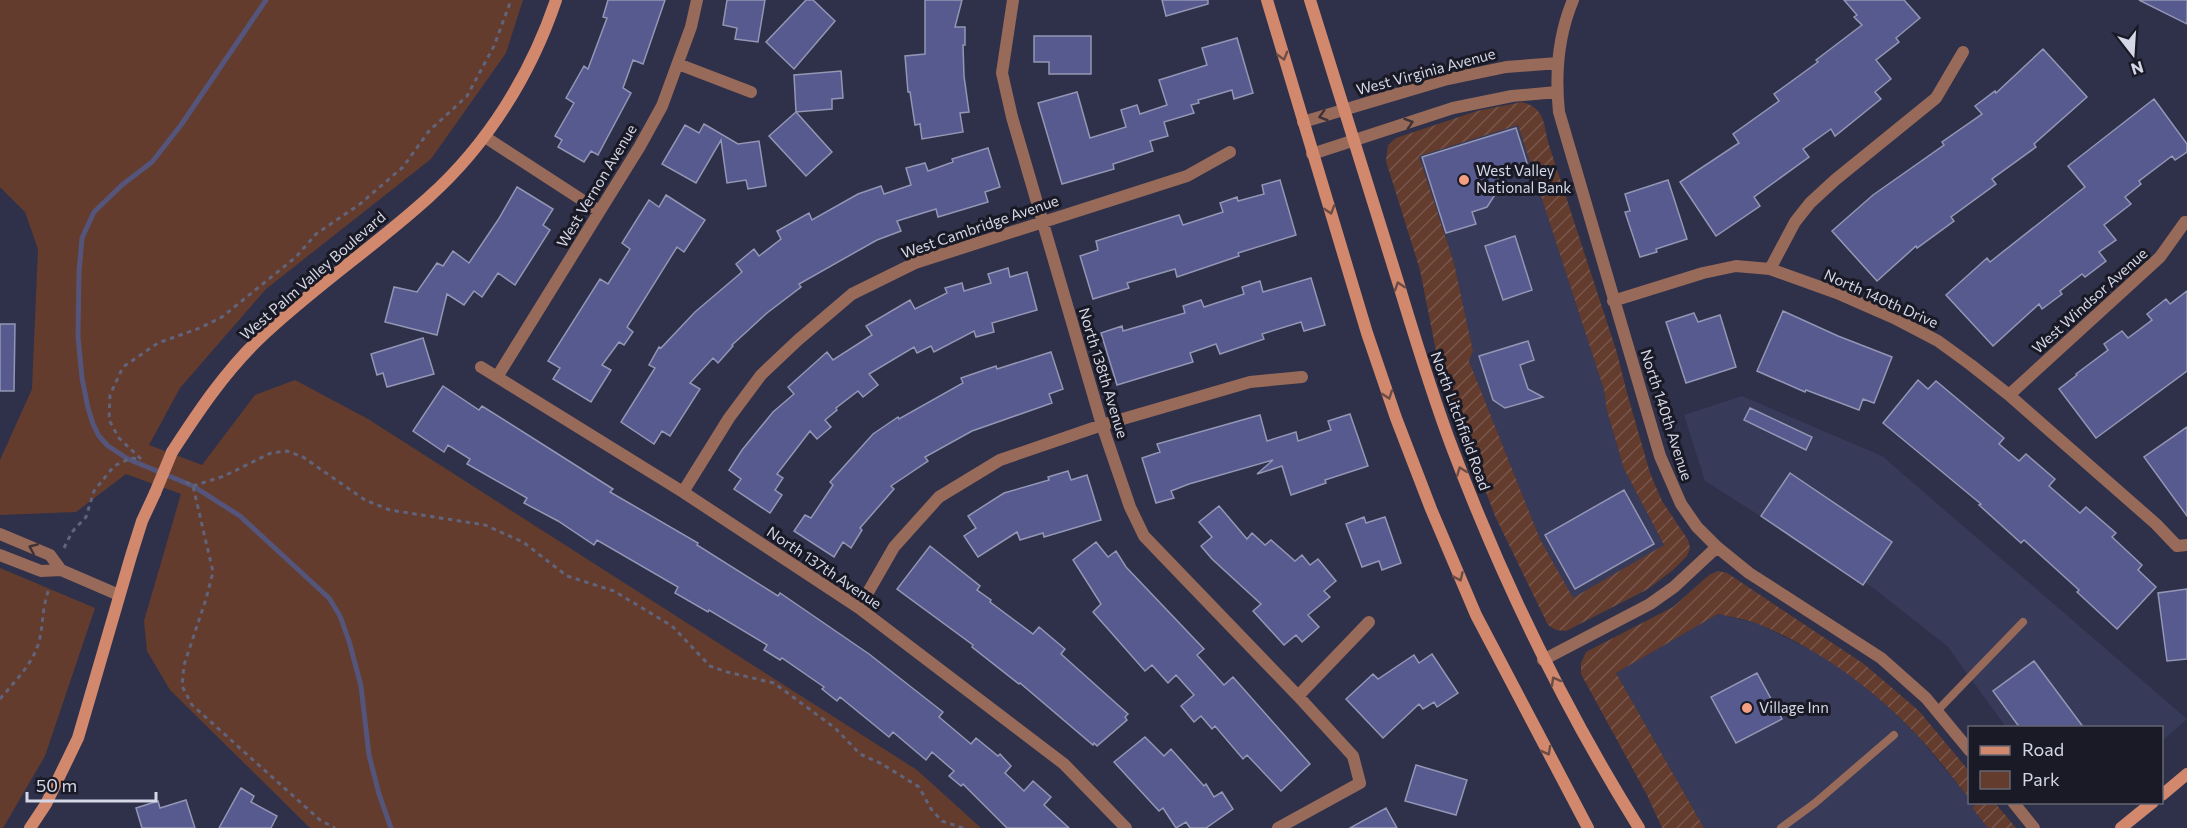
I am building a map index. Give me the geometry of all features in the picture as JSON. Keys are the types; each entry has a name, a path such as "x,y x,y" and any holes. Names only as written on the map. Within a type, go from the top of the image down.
{"main road":[{"name":"West Palm Valley Boulevard","path":"30,828 46,804 78,738 142,520 172,452 218,386 258,341 430,197 457,170 484,136 529,67 556,0"},
{"path":"1267,0 1380,373 1454,566 1508,678 1588,828"},
{"name":"North Litchfield Road","path":"1310,0 1450,443 1499,562 1543,660 1639,828"},
{"path":"2163,794 2187,774"},
{"path":"2121,828 2151,804"}],"street":[{"name":"West Vernon Avenue","path":"497,377 640,146 662,105 691,27 697,0"},
{"name":"North 138th Avenue","path":"1013,0 1002,73 1012,117 1102,425 1130,507 1144,536 1166,561 1298,696 1353,756 1360,783 1278,828"},
{"name":"North 140th Avenue","path":"1573,0 1560,39 1557,92 1559,112 1660,456 1681,504 1697,527 1749,573 1881,658 1926,698 1968,749"},
{"path":"1770,269 1795,222 1810,203 1835,180 1936,99 1963,52"},
{"name":"West Virginia Avenue","path":"1303,122 1455,78 1506,67 1558,63"},
{"path":"678,64 751,92"},
{"path":"1312,154 1463,106 1512,96 1557,92"},
{"path":"484,136 599,211"},
{"name":"West Cambridge Avenue","path":"683,492 729,418 761,375 852,294 915,263 1187,176 1230,152"},
{"name":"West Windsor Avenue","path":"2009,395 2160,257 2185,222"},
{"name":"North 140th Drive","path":"1613,301 1703,273 1736,267 1770,269 1837,293 1894,318 1938,341 2009,395 2182,545"},
{"name":"North 137th Avenue","path":"481,367 683,492 859,608 1064,764 1126,828"},
{"path":"859,608 894,547 939,496 1000,460 1102,425 1250,382 1302,377"},
{"path":"0,534 50,555 60,570"},
{"path":"1543,660 1650,604 1674,587 1717,547"},
{"path":"0,555 41,571 60,570 119,595"},
{"path":"1298,696 1369,622"},
{"path":"2015,804 2034,828"}],"lane":[{"path":"1937,711 2023,622"},
{"path":"1781,828 1815,803 1894,735"}],"path":[{"path":"64,548 72,532 86,517 94,491 114,466 131,458 141,459 119,438 109,420 110,395 123,367 158,343 200,328 222,317 296,257 316,234 360,204 403,167 429,130 467,96 494,46 511,0"},
{"path":"193,486 224,476 271,453 287,451 303,457 365,500 390,510 485,525 523,542 567,576 614,591 672,626 710,666 774,683 836,728 860,754 919,787 931,809 942,821 963,828"},
{"path":"186,482 193,486 213,572 184,665 182,686 192,705 320,820 335,828"},
{"path":"0,699 30,664 39,643 43,604 49,589"}],"shaded area":[{"path":"1518,124 1604,390 1607,411 1624,469 1664,545 1573,599 1540,539 1469,361 1473,351 1454,263 1419,156"},
{"path":"1742,396 1882,456 2187,719 2163,740 2163,726 2005,726 1947,646 1872,587 1705,481 1684,415"},
{"path":"1718,614 1756,623 1815,652 1851,675 1887,706 1917,735 1968,797 1968,804 1975,805 1972,808 1988,828 1704,828 1616,673"}],"green space":[{"path":"0,0 523,0 506,53 431,159 266,289 180,388 149,445 202,465 255,395 295,380 368,419 917,770 981,828 310,828 170,690 147,651 144,621 181,494 126,474 76,512 0,515 0,460 32,389 38,249 25,212 0,187"},
{"path":"1522,102 1540,113 1617,353 1650,473 1662,501 1688,540 1690,548 1687,556 1673,570 1648,589 1566,631 1556,630 1548,625 1495,516 1439,366 1420,270 1386,161 1388,145 1396,138 1477,111","holes":["1518,125 1604,390 1607,411 1624,469 1664,545 1573,598 1540,539 1469,361 1473,351 1454,263 1419,156"]},
{"path":"0,568 95,608 45,756 3,828 0,828"},
{"path":"1718,571 1727,573 1864,664 1919,711 1968,770 1968,797 1916,734 1881,700 1843,671 1823,657 1780,634 1753,622 1718,614 1616,673 1704,828 1662,828 1647,795 1581,674 1581,663 1586,652 1673,607 1709,575"},
{"path":"1996,804 2016,828 1988,828 1972,808 1975,805"}],"building":[{"path":"608,0 665,0 643,64 633,60 623,88 631,93 598,155 591,151 584,162 558,147 562,140 555,136 574,103 566,98 584,66 588,69 607,18 603,17"},
{"path":"727,0 765,0 758,42 735,39 737,28 723,25"},
{"path":"806,0 813,0 835,21 794,69 766,42"},
{"path":"925,0 962,0 955,27 965,27 964,76 969,112 960,113 963,132 922,139 920,124 915,125 910,92 908,92 905,56 925,54"},
{"path":"1162,0 1208,0 1208,4 1166,16"},
{"path":"1844,0 1904,0 1920,18 1896,38 1899,42 1876,60 1891,79 1875,92 1881,99 1835,136 1831,129 1803,149 1809,157 1754,197 1760,206 1716,236 1680,182 1739,143 1733,134 1779,101 1774,94 1818,62 1816,60 1862,25 1854,17 1857,15"},
{"path":"2139,0 2187,0 2187,24"},
{"path":"1034,36 1091,36 1091,74 1049,74 1049,62 1034,62"},
{"path":"1237,38 1253,93 1234,99 1232,90 1198,100 1199,103 1191,105 1194,113 1164,122 1168,136 1150,141 1153,151 1113,164 1114,169 1062,184 1038,103 1077,92 1090,138 1126,127 1121,110 1137,105 1140,114 1167,105 1159,80 1207,65 1202,48"},
{"path":"2043,49 2087,97 2034,144 2036,147 1992,179 1996,184 1951,217 1954,221 1917,248 1916,246 1877,281 1832,231 1873,195 1944,145 1942,142 1982,114 1975,106 1995,91 1996,93"},
{"path":"841,71 843,98 832,99 832,109 796,112 794,75"},
{"path":"2154,99 2187,144 2187,152 2175,160 2172,156 2139,181 2141,184 2125,197 2131,204 2104,225 2116,240 2099,252 2106,261 2085,277 2082,274 2060,291 2062,294 2042,309 2039,304 1993,346 1946,295 1987,258 1990,262 2085,187 2068,166"},
{"path":"796,112 832,152 806,176 769,136"},
{"path":"704,124 738,144 759,141 766,186 748,189 746,180 727,183 721,140 696,183 662,164 685,125 699,133"},
{"name":"West Valley National Bank","path":"1516,128 1527,163 1496,173 1500,187 1487,207 1472,212 1476,224 1446,233 1422,157"},
{"path":"988,148 1000,187 985,192 988,202 938,217 936,209 897,221 901,231 877,240 799,284 801,287 767,313 732,345 718,363 713,358 690,383 700,389 670,436 662,431 654,444 621,422 655,368 649,365 659,347 661,348 695,312 742,272 736,264 754,249 759,256 781,239 777,231 809,213 812,220 858,194 881,186 884,194 911,185 906,168 925,163 928,171 953,162 952,159"},
{"path":"1280,180 1296,235 1238,253 1239,256 1177,277 1175,269 1127,283 1129,288 1093,299 1080,256 1098,250 1096,241 1179,215 1183,225 1223,212 1220,203 1237,197 1238,201 1264,194 1262,185"},
{"path":"1668,180 1687,239 1640,257 1625,212 1630,211 1625,194"},
{"path":"517,187 553,209 543,225 550,230 515,285 498,273 482,297 474,291 464,305 447,294 437,335 385,322 394,287 417,292 437,263 443,266 453,251 469,263"},
{"path":"666,195 705,220 684,252 677,247 627,327 633,332 624,345 619,342 602,365 611,370 591,402 553,379 560,368 548,361 600,279 608,284 630,249 622,243 649,200 659,207"},
{"path":"1515,236 1532,290 1503,300 1485,246"},
{"path":"1008,268 1010,277 1027,272 1037,310 992,323 994,332 976,337 974,331 934,352 931,346 917,353 914,347 869,374 878,385 863,397 858,391 836,408 837,410 825,420 831,427 817,439 810,431 777,474 783,478 775,490 782,495 770,513 734,489 741,479 729,470 742,450 773,412 794,394 788,387 827,352 833,360 872,335 866,326 910,300 915,309 947,293 945,288 962,283 964,291 991,283 988,274"},
{"path":"1311,278 1325,325 1304,331 1301,322 1262,334 1264,339 1220,354 1216,344 1190,353 1193,362 1117,385 1101,333 1122,326 1123,331 1185,313 1183,306 1201,300 1204,307 1244,294 1242,287 1260,281 1263,292"},
{"path":"2187,291 2187,371 2096,438 2059,389 2108,350 2104,344 2122,331 2128,338 2152,320 2147,314 2166,299 2170,304"},
{"path":"1783,311 1892,357 1874,403 1863,399 1859,410 1806,390 1805,392 1757,371"},
{"path":"1694,313 1698,322 1720,315 1736,367 1686,383 1666,322"},
{"path":"0,324 15,324 14,391 0,391"},
{"path":"423,338 434,374 387,387 383,373 377,375 371,354"},
{"path":"1528,341 1534,360 1520,365 1528,389 1543,397 1505,408 1493,400 1479,356"},
{"path":"1051,352 1063,389 1049,394 1052,403 972,431 925,457 928,461 891,486 894,489 860,528 862,530 851,548 843,542 834,557 794,531 805,515 811,518 833,485 830,482 873,434 898,417 899,419 963,383 961,378 996,366 997,369"},
{"path":"1918,380 1928,389 1936,381 2004,438 1999,444 2019,461 2026,454 2055,479 2049,486 2080,513 2086,507 2116,533 2112,537 2142,565 2138,570 2156,587 2117,629 2077,592 2079,590 2024,540 2021,543 1979,505 1981,504 1883,423"},
{"path":"443,386 479,410 482,406 613,489 610,492 698,543 697,545 778,596 780,593 869,654 943,712 939,717 971,744 976,738 998,756 1000,754 1011,766 1005,773 1024,791 1033,781 1051,797 1044,805 1069,828 1007,828 963,784 961,786 949,776 954,771 932,752 926,760 893,732 889,737 840,697 837,701 822,689 824,687 782,658 780,660 764,650 767,645 709,610 708,612 675,593 678,587 597,540 594,545 558,521 524,503 527,498 467,464 470,459 448,445 444,452 413,431"},
{"path":"1750,408 1812,437 1806,450 1744,420"},
{"path":"1350,414 1368,466 1325,480 1326,483 1291,495 1282,466 1257,474 1273,460 1189,484 1171,491 1174,498 1156,503 1142,458 1160,452 1157,444 1260,415 1267,441 1296,432 1298,441 1331,430 1328,421"},
{"path":"2187,427 2187,516 2144,457"},
{"path":"1068,471 1071,480 1087,475 1101,520 1044,537 1043,533 1020,540 1017,532 978,557 964,536 976,528 968,516 1004,493 1049,480 1048,477"},
{"path":"1790,473 1892,542 1863,585 1761,516"},
{"path":"1624,490 1654,544 1575,589 1545,535"},
{"path":"1219,506 1247,539 1252,533 1265,545 1271,540 1295,561 1302,555 1310,565 1318,559 1336,581 1324,591 1330,597 1308,615 1319,627 1302,642 1296,635 1284,645 1253,611 1261,604 1201,546 1212,537 1199,522"},
{"path":"1364,517 1366,523 1385,517 1401,563 1382,570 1379,561 1362,567 1346,524"},
{"path":"1096,542 1108,557 1116,551 1126,567 1204,649 1197,655 1224,685 1233,677 1310,764 1281,791 1247,755 1243,759 1215,726 1212,729 1201,716 1194,722 1181,706 1194,695 1176,675 1168,683 1152,665 1145,671 1093,612 1101,604 1073,560"},
{"path":"930,546 980,586 977,590 991,600 990,602 1033,634 1039,627 1065,649 1061,654 1128,714 1125,717 1127,720 1097,746 1094,743 1093,745 1020,683 972,647 973,645 897,589"},
{"path":"2187,589 2187,659 2167,661 2158,593"},
{"path":"1432,654 1458,693 1437,707 1434,702 1423,709 1419,704 1383,738 1346,699 1373,674 1378,679 1414,655 1419,663"},
{"path":"2034,661 2083,726 2019,726 1993,691"},
{"name":"Village Inn","path":"1757,673 1782,719 1736,743 1711,697"},
{"path":"1145,737 1164,756 1171,749 1204,786 1206,784 1214,797 1222,792 1233,809 1206,828 1190,828 1186,822 1176,828 1163,808 1159,811 1114,762"},
{"path":"1416,765 1467,780 1456,815 1405,801"},
{"path":"241,788 254,796 251,802 277,816 271,828 219,828"},
{"path":"186,800 195,828 142,828 136,808 158,801 160,808"},
{"path":"1386,808 1397,828 1350,828"}],"waterway":[{"path":"266,0 181,125 152,162 122,185 94,212 82,238 79,272 78,337 82,378 93,424 99,436 108,446 128,459 193,486 240,516 329,598 340,616 349,641 361,686 369,755 391,828"}],"place":[{"name":"West Valley National Bank","path":"1464,180"},
{"name":"Village Inn","path":"1747,708"}]}
